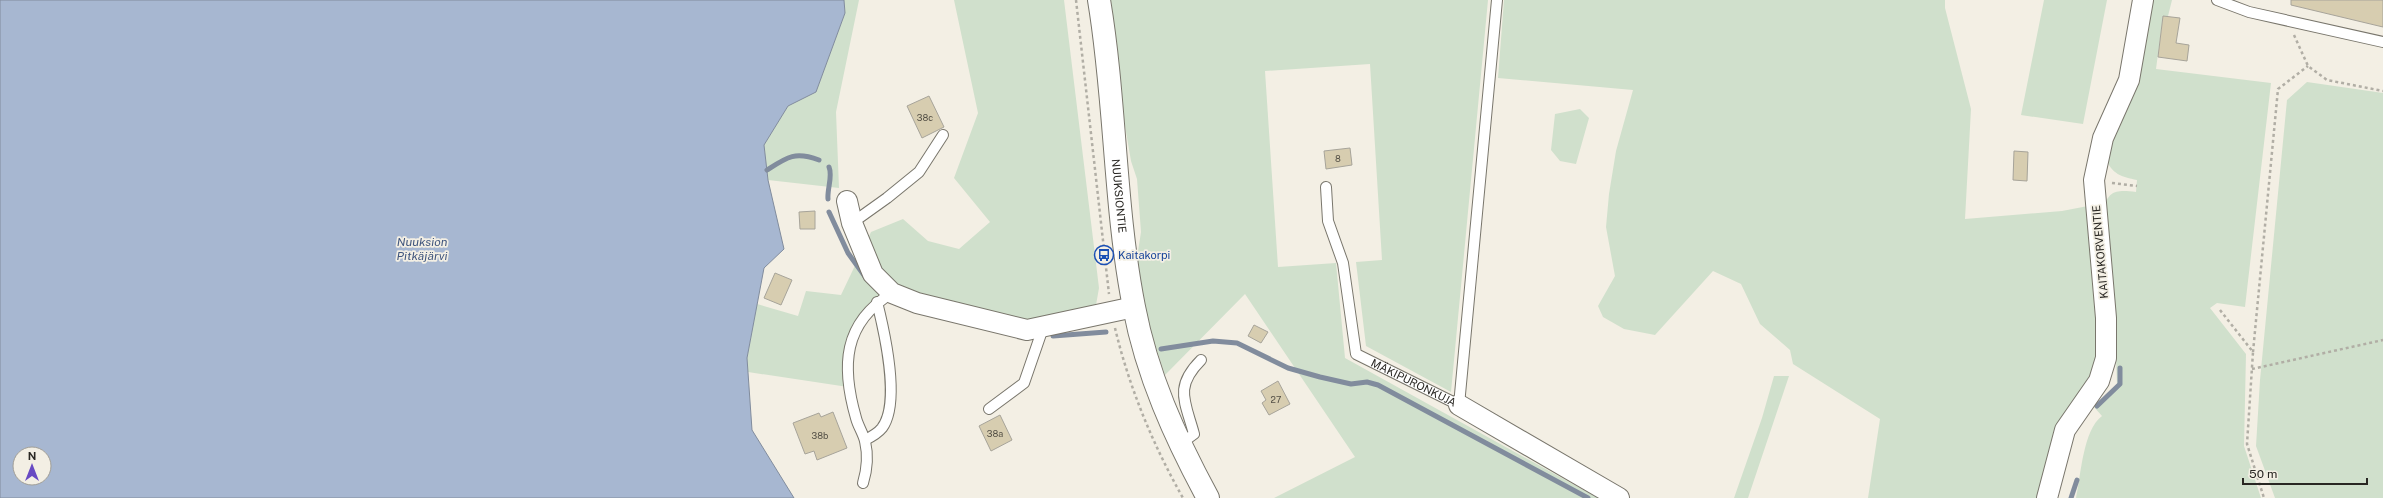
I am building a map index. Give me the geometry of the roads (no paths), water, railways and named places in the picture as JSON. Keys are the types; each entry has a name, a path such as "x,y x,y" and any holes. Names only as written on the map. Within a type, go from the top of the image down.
{"street":[{"name":"NUUKSIONTIE","path":"1099,0 1134,307 1161,400 1179,445 1208,498"},
{"name":"KAITAKORVENTIE","path":"2047,498 2065,430 2099,380 2106,358 2106,318 2094,180 2104,138 2129,80 2143,0"},
{"path":"847,201 852,223 884,297 917,303 1004,326 1027,330 1043,328 1134,307"},
{"name":"MÄKIPURONKUJA","path":"1458,405 1619,498"}],"lane":[{"path":"1458,405 1497,0"},
{"path":"2217,0 2249,12 2383,42"},
{"path":"852,223 887,198 919,172 943,135"},
{"name":"MÄKIPURONKUJA","path":"1326,187 1328,221 1343,263 1356,354 1458,405"},
{"path":"865,440 883,428 889,408 888,356 884,297"},
{"path":"863,483 866,472 865,440 856,420 848,387 848,350 860,320 884,297"},
{"path":"989,409 1024,383 1043,328"},
{"path":"1179,445 1194,434 1185,403 1183,383 1191,369 1201,360"}],"water":[{"name":"Nuuksion Pitkäjärvi","path":"0,0 844,0 845,13 816,92 788,106 764,145 768,180 784,249 764,268 747,358 752,430 794,498 0,498"}],"waterway":[{"path":"767,170 786,159 797,156 811,157 819,160"},
{"path":"828,199 830,174 829,167"},
{"path":"829,212 848,253 866,278"},
{"path":"1053,336 1106,332"},
{"path":"1161,349 1213,341 1237,343 1288,368 1351,384 1367,382 1378,385 1588,498"},
{"path":"2097,406 2120,384 2120,368"},
{"path":"2071,498 2077,480"}],"place":[{"name":"Kaitakorpi","path":"1104,255"}]}
